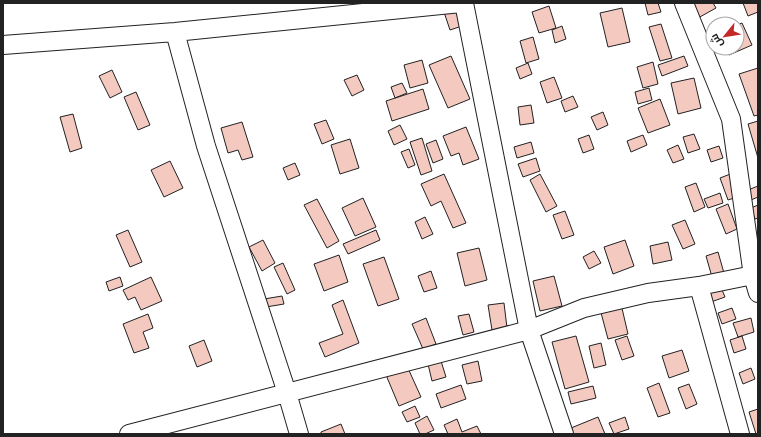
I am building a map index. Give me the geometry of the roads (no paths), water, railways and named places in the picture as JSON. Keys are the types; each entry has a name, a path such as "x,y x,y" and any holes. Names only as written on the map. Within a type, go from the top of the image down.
{"street":[{"path":"3,45 175,32 461,3"},
{"path":"464,3 529,330 564,434"},
{"path":"684,3 731,119 758,293"},
{"path":"175,32 206,146 299,434"},
{"path":"129,434 529,330 584,308 648,293 700,286 756,275"},
{"path":"700,286 740,434"}]}
